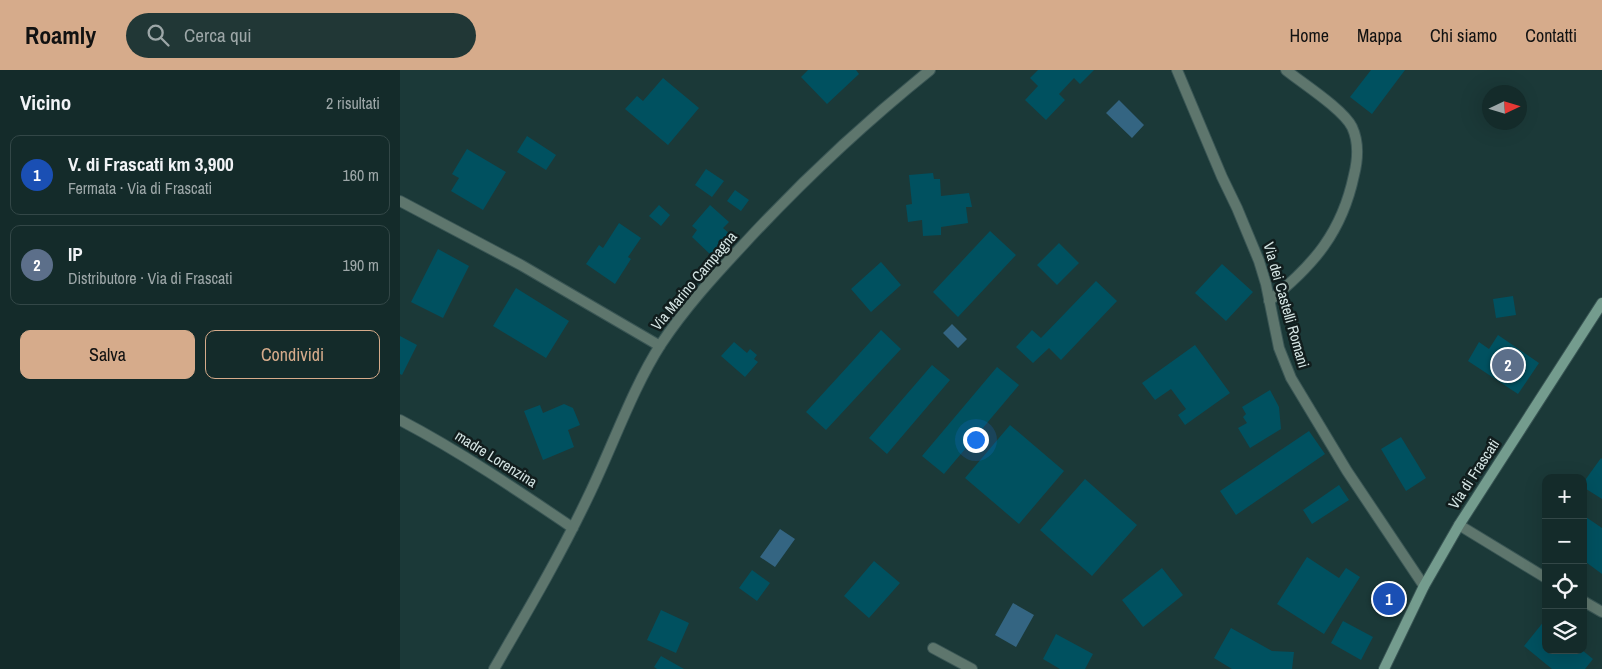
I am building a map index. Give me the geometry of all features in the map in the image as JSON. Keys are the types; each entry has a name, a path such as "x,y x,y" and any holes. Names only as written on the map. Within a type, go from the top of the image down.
{"main road":[{"name":"Via di Frascati","path":"1384,669 1424,586 1459,525 1602,303"}],"street":[{"name":"Via Marino Campagna","path":"494,669 574,528 641,380 660,346 680,318 721,269 780,206 858,130 930,70"},
{"name":"Via dei Castelli Romani","path":"1177,70 1249,235 1261,269 1279,348 1299,394 1346,471 1424,586"},
{"path":"1269,301 1292,283 1312,262 1334,231 1352,187 1357,156 1355,135 1352,126 1344,116 1286,70"},
{"path":"400,201 521,265 660,346"},
{"name":"madre Lorenzina","path":"400,420 467,457 574,528"},
{"path":"1459,525 1542,576"},
{"path":"1587,603 1602,612"},
{"path":"933,648 972,669"}],"water":[{"path":"1119,100 1144,125 1132,138 1106,113"},
{"path":"952,324 967,339 958,348 943,333"},
{"path":"780,529 795,539 775,567 760,557"},
{"path":"1013,603 1034,615 1016,647 995,635"}],"building":[{"path":"808,70 856,70 859,74 827,104 801,77"},
{"path":"1038,70 1094,70 1080,84 1074,78 1059,94 1065,100 1046,120 1025,100 1038,86 1030,78"},
{"path":"1371,70 1405,70 1372,114 1350,97"},
{"path":"663,78 699,108 668,145 625,109 637,96 643,101"},
{"path":"527,136 556,155 546,170 517,152"},
{"path":"467,149 506,172 483,210 451,191 459,178 452,174"},
{"path":"706,169 724,181 712,197 695,185"},
{"path":"933,173 934,179 940,179 941,196 969,193 972,207 966,207 968,223 941,227 941,235 923,236 922,220 908,222 906,205 912,204 909,175"},
{"path":"735,190 749,200 741,211 727,201"},
{"path":"659,205 670,215 661,226 649,216"},
{"path":"710,205 729,222 723,228 731,235 712,256 692,237 697,230 692,226"},
{"path":"619,223 641,238 628,257 631,259 615,284 586,264 599,245 603,248"},
{"path":"990,231 1016,255 958,317 933,292"},
{"path":"1059,243 1079,263 1057,285 1037,265"},
{"path":"438,249 469,266 443,318 411,302"},
{"path":"881,262 901,285 871,312 851,289"},
{"path":"1222,264 1253,292 1226,321 1195,293"},
{"path":"1096,281 1117,301 1061,360 1049,348 1033,363 1016,347 1032,330 1041,338"},
{"path":"516,288 569,321 546,358 493,326"},
{"path":"1513,296 1516,315 1496,318 1493,299"},
{"path":"881,330 901,349 826,430 806,412"},
{"path":"1498,335 1539,363 1518,394 1468,361 1479,342 1489,349"},
{"path":"400,336 417,345 402,375 400,374"},
{"path":"734,342 747,353 750,349 757,355 754,359 758,362 745,377 721,356"},
{"path":"1195,345 1230,393 1185,425 1178,415 1186,409 1171,389 1155,400 1142,383"},
{"path":"932,365 950,380 887,454 869,438"},
{"path":"997,367 1019,385 944,474 922,456"},
{"path":"1270,390 1279,407 1281,429 1250,448 1238,428 1247,423 1243,417 1246,414 1242,407"},
{"path":"564,404 573,408 580,425 568,430 574,447 543,460 524,411 540,405 543,413"},
{"path":"1010,425 1064,471 1019,524 965,478"},
{"path":"1309,431 1325,454 1236,515 1220,491"},
{"path":"1401,437 1426,478 1406,491 1381,449"},
{"path":"1601,458 1602,499 1587,490 1587,477"},
{"path":"1085,479 1137,525 1092,576 1040,530"},
{"path":"1339,485 1349,500 1312,524 1303,510"},
{"path":"1587,518 1602,528 1602,574 1587,563"},
{"path":"1307,557 1339,578 1346,568 1360,577 1324,634 1277,604"},
{"path":"874,561 900,583 869,618 844,596"},
{"path":"1162,568 1183,595 1143,627 1122,600"},
{"path":"752,570 770,583 757,601 739,588"},
{"path":"661,610 689,623 676,653 647,640"},
{"path":"1343,621 1373,637 1361,660 1331,643"},
{"path":"1542,624 1542,654 1587,654 1593,659 1585,669 1552,669 1524,646"},
{"path":"1231,628 1272,651 1294,652 1292,669 1232,669 1214,658"},
{"path":"1056,634 1093,654 1085,669 1060,669 1043,659"},
{"path":"661,656 684,669 657,669 654,667"}],"place":[{"name":"IP","path":"1508,365"},
{"name":"V. di Frascati km 3,900","path":"1389,599"}]}
